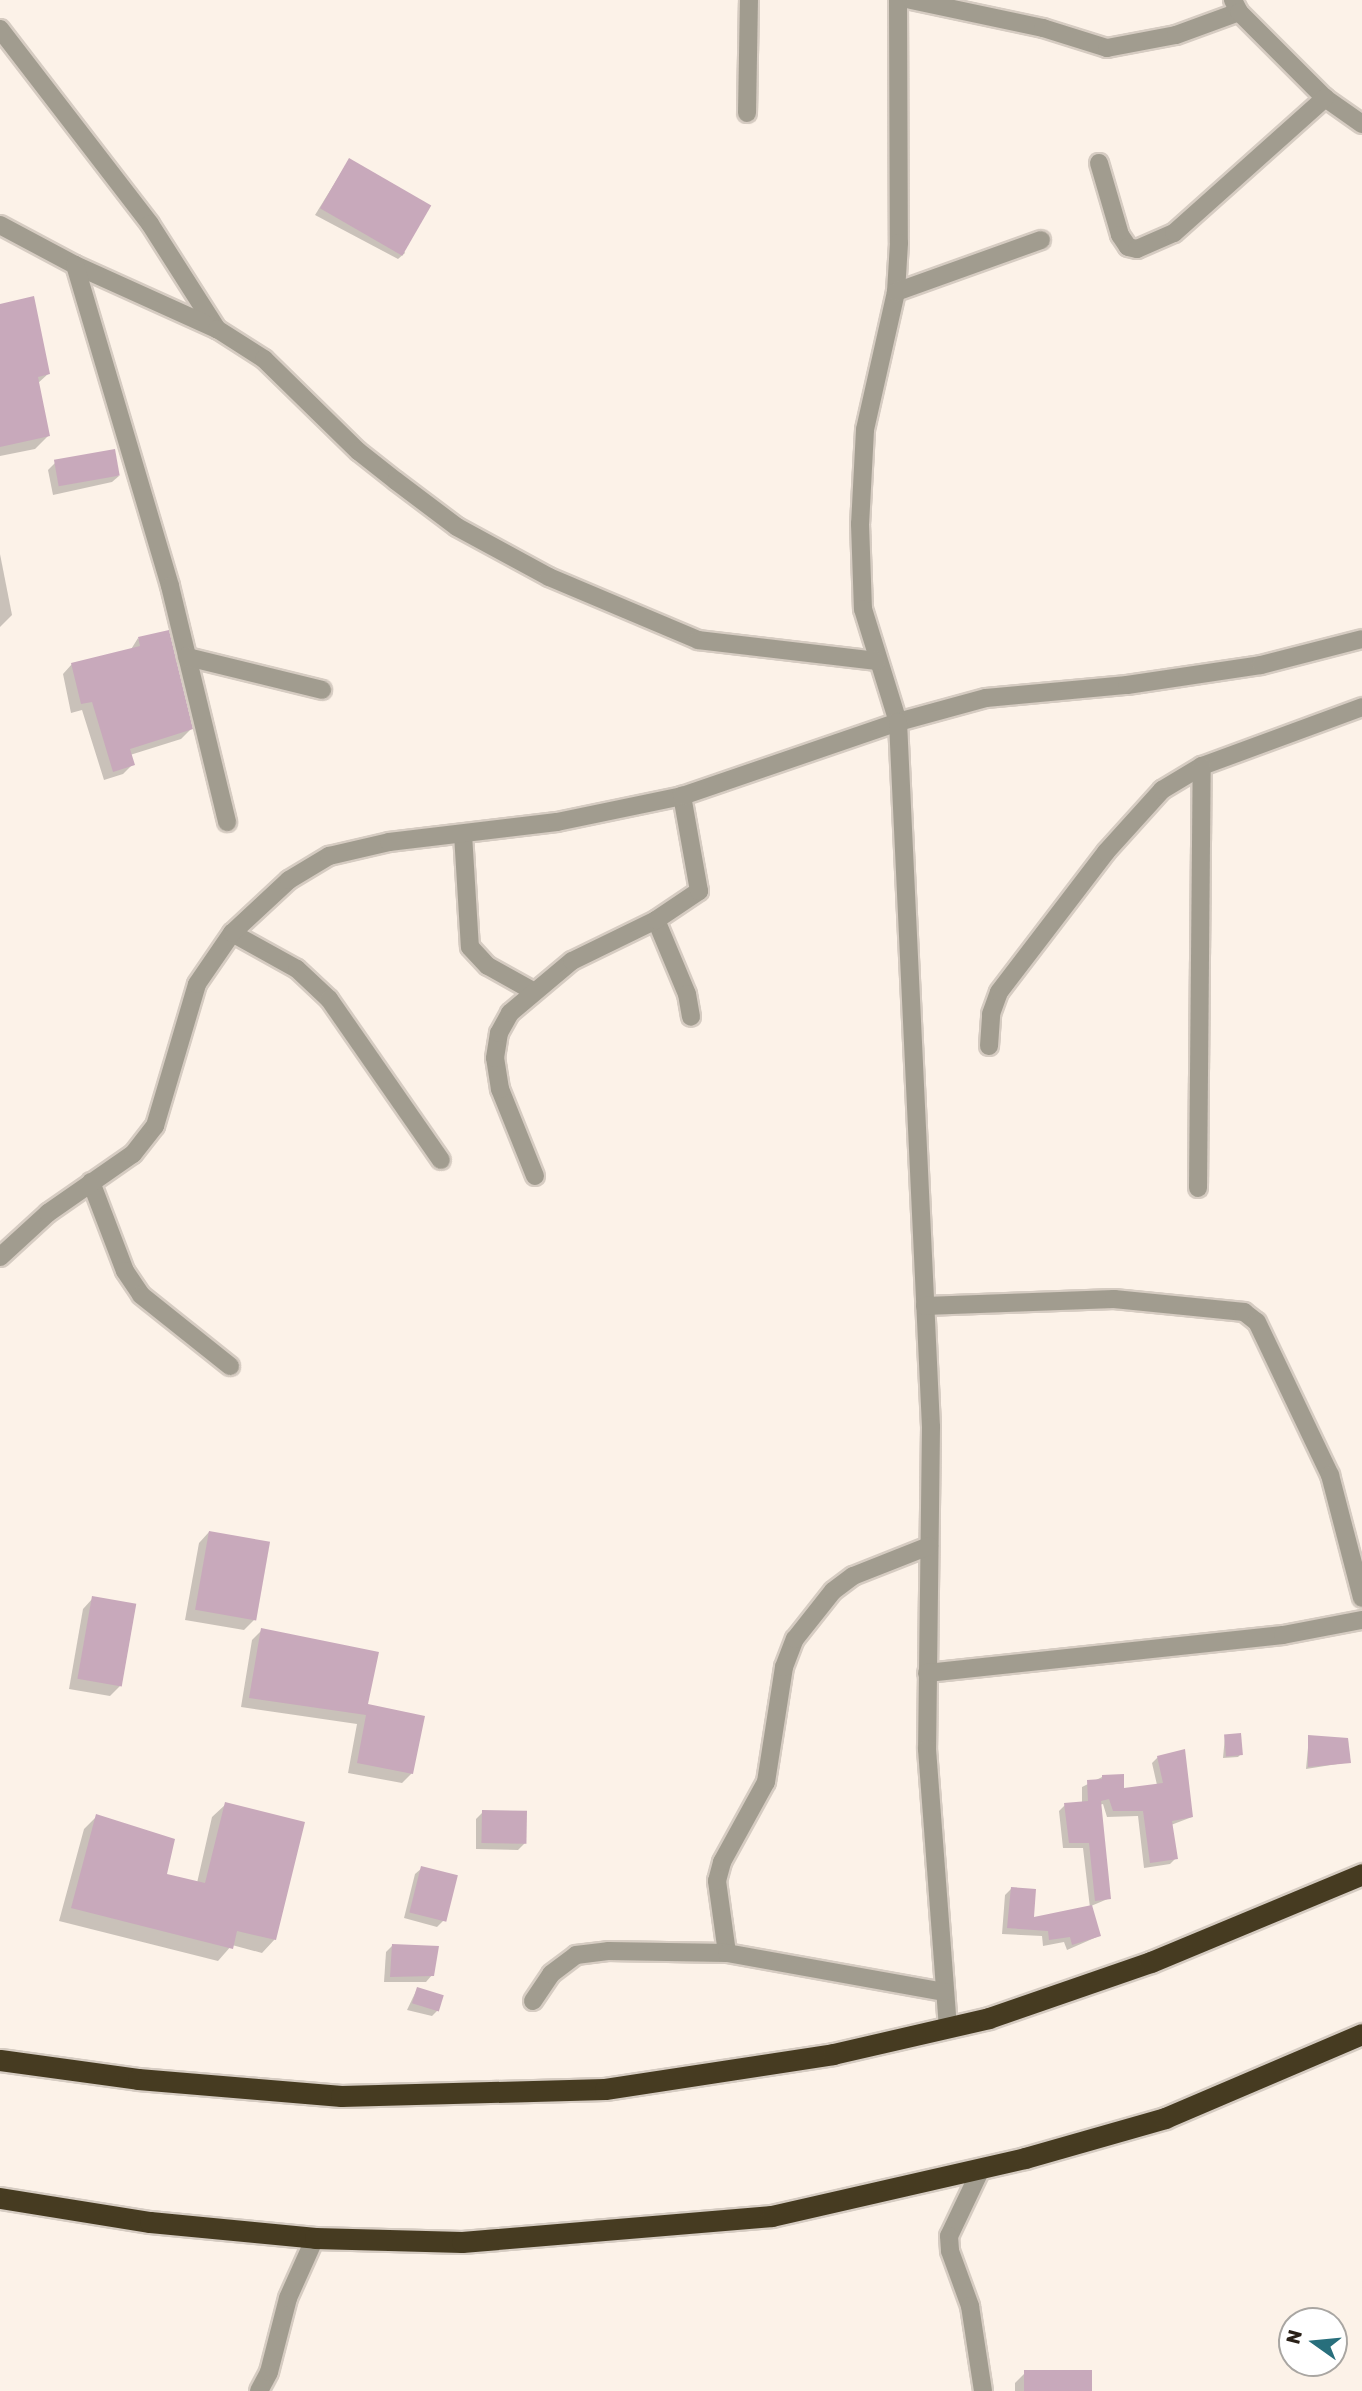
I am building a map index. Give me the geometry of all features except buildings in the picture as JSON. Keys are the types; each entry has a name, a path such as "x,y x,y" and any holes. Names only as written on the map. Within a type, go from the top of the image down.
{"highway":[{"path":"0,2060 255,2091 433,2096 605,2089 833,2054 989,2018 1151,1962 1362,1874"},
{"path":"0,2198 150,2222 315,2238 462,2242 772,2216 981,2169 1165,2118 1362,2034"}],"street":[{"path":"747,113 749,0"},
{"path":"898,0 896,292 871,393 860,524 863,609 877,662 898,722 918,1064 931,1427 927,1749 948,2028"},
{"path":"911,0 1043,28 1107,48 1176,35 1236,6 1325,98 1362,124"},
{"path":"0,29 150,224 217,329"},
{"path":"1099,163 1120,235 1128,247 1137,250 1174,233 1325,98"},
{"path":"0,225 75,265 217,329 264,359 358,451 457,527 549,577 698,640 877,662"},
{"path":"896,292 1041,240"},
{"path":"75,265 187,657 227,822"},
{"path":"0,1257 91,1182 133,1154 155,1126 197,984 232,933 259,903 329,856 389,842 557,822 682,796 898,722 986,698 1127,685 1261,665 1362,639"},
{"path":"187,657 322,690"},
{"path":"989,1046 991,1014 999,992 1106,852 1163,790 1202,766 1362,707"},
{"path":"1198,1188 1202,766"},
{"path":"536,1176 508,1116 495,1058 499,1033 510,1013 572,961 656,920 699,891 682,796"},
{"path":"463,834 470,947 488,966 533,991"},
{"path":"656,920 687,994 691,1017"},
{"path":"232,933 297,969 329,999 440,1160"},
{"path":"91,1182 125,1271 141,1295 230,1366"},
{"path":"925,1306 1114,1299 1244,1311 1256,1322 1330,1475 1362,1598"},
{"path":"727,1953 718,1881 722,1862 766,1782 785,1667 794,1639 833,1591 853,1576 929,1546"},
{"path":"927,1673 1283,1635 1362,1620"},
{"path":"533,2001 551,1975 576,1955 727,1953 944,1992"},
{"path":"981,2169 949,2236 950,2251 971,2306 983,2391"},
{"path":"259,2391 269,2372 288,2298 315,2238"}]}
